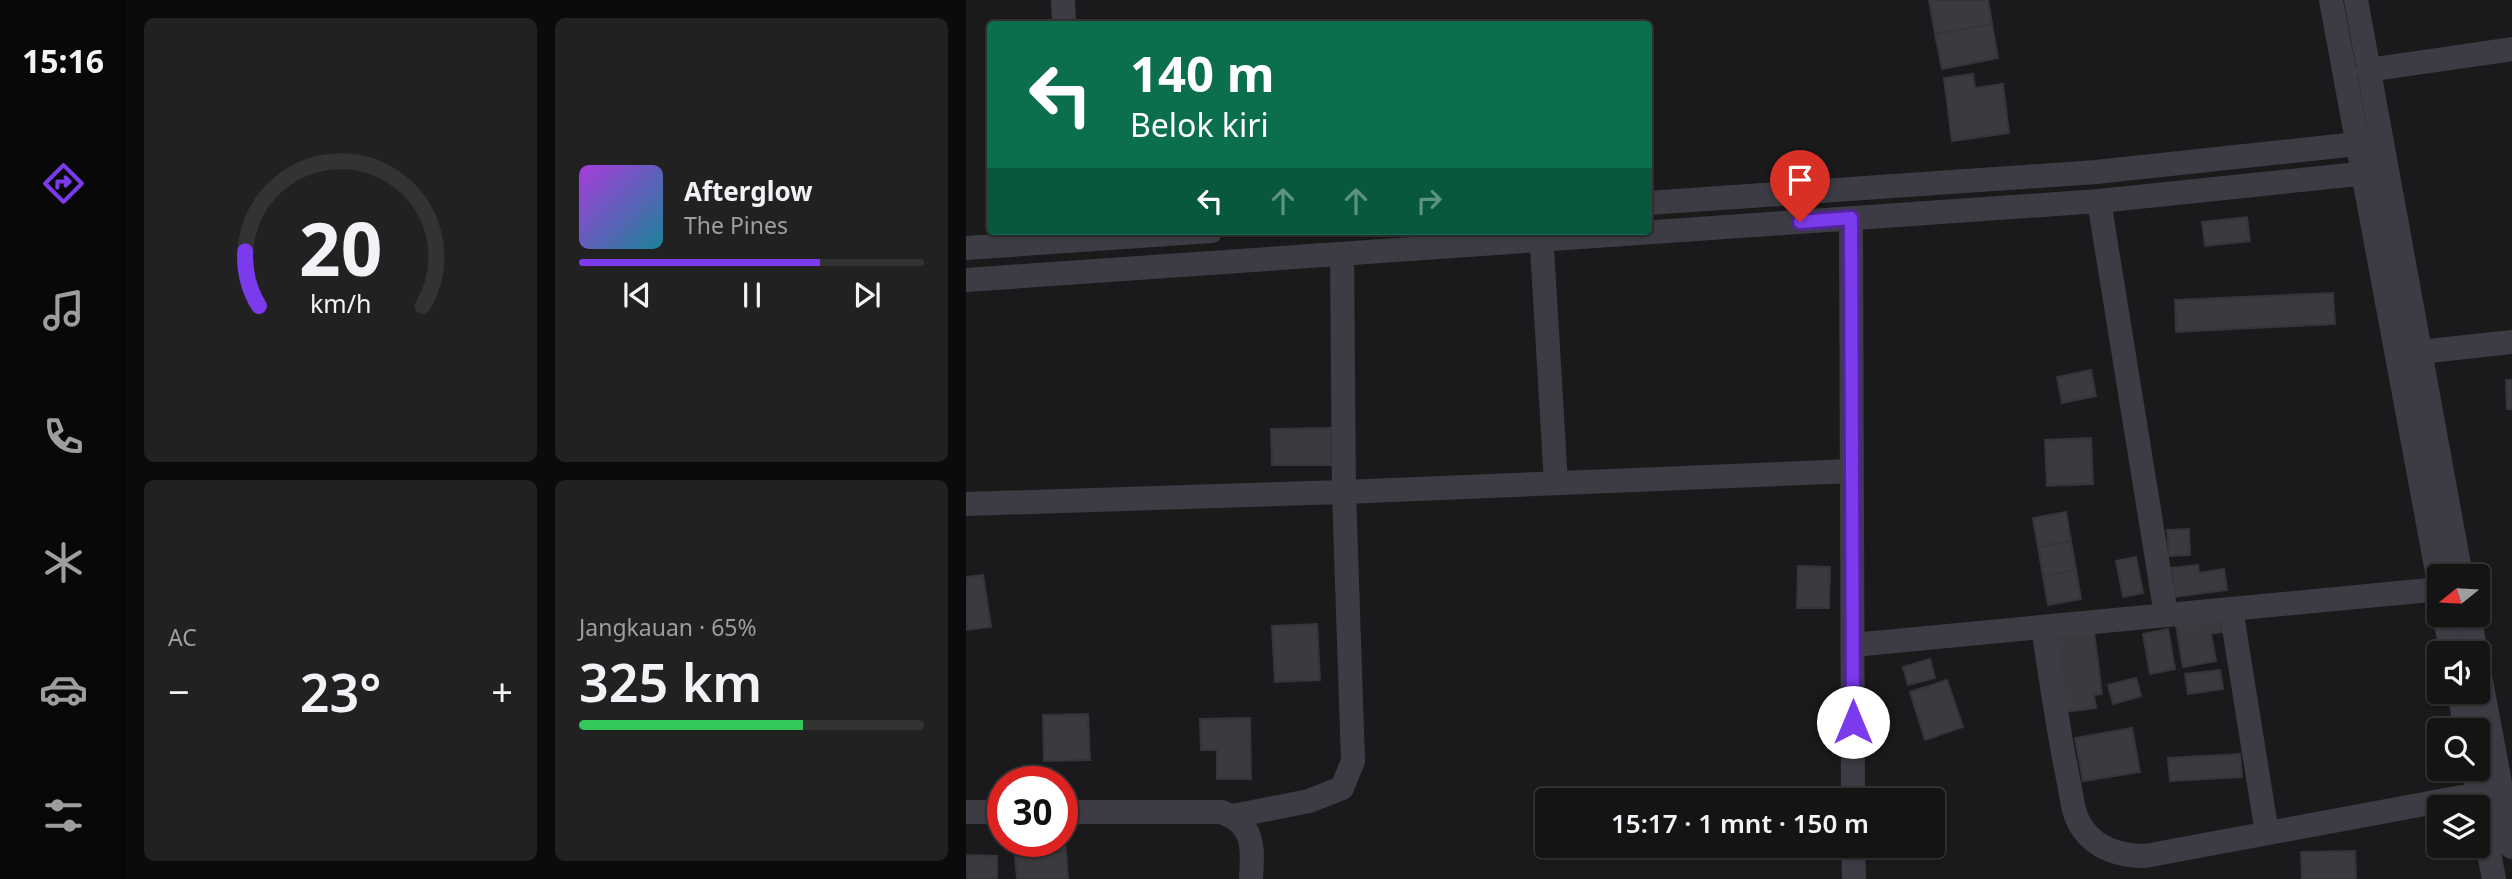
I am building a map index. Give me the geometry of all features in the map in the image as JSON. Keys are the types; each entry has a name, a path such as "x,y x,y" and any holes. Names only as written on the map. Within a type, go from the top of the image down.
{"street":[{"path":"1063,0 1064,21"},
{"path":"2331,0 2357,144 2374,172 2420,352 2459,564"},
{"path":"2356,0 2382,144 2374,172 2436,564"},
{"path":"2368,69 2512,49"},
{"path":"1652,203 2096,172 2357,144 2382,144"},
{"path":"1652,229 2099,201 2374,172"},
{"path":"2099,201 2166,615"},
{"path":"1851,218 1853,788"},
{"path":"966,248 1076,235"},
{"path":"966,280 1342,254 1541,235 1556,483"},
{"path":"1078,812 1221,813 1233,816 1309,801 1342,788 1353,761 1344,492 1342,254"},
{"path":"2420,352 2512,342"},
{"path":"966,504 1852,471"},
{"path":"1853,645 2427,589"},
{"path":"2231,609 2267,833"},
{"path":"2043,627 2076,817 2089,836 2107,849 2126,856 2145,856 2478,794"},
{"path":"2485,704 2512,847"},
{"path":"2476,781 2494,879"},
{"path":"966,812 987,812"},
{"path":"1233,816 1249,836 1252,852 1251,879"},
{"path":"1853,858 1854,879"}],"building":[{"path":"1929,0 1988,0 1992,24 1935,34"},
{"path":"1992,24 1998,58 1942,69 1935,34"},
{"path":"1973,74 1975,88 2003,84 2009,133 1952,141 1944,78"},
{"path":"2247,217 2250,241 2205,246 2202,222"},
{"path":"2333,293 2335,324 2176,332 2175,300"},
{"path":"2091,370 2096,396 2062,403 2057,377"},
{"path":"2506,380 2512,380 2512,409 2507,409"},
{"path":"1331,428 1331,465 1272,465 1271,429"},
{"path":"2091,438 2093,484 2047,486 2045,440"},
{"path":"2066,512 2071,541 2038,547 2033,518"},
{"path":"2189,529 2190,555 2169,556 2167,530"},
{"path":"2071,541 2076,570 2043,576 2038,547"},
{"path":"2136,557 2143,593 2123,597 2116,561"},
{"path":"2198,565 2199,573 2224,569 2227,590 2175,597 2171,568"},
{"path":"1798,566 1830,567 1829,608 1797,608"},
{"path":"2076,570 2081,599 2048,605 2043,576"},
{"path":"983,575 991,627 966,630 966,577"},
{"path":"2219,613 2222,632 2211,634 2216,661 2183,667 2175,620"},
{"path":"1317,624 1320,680 1275,682 1272,626"},
{"path":"2168,629 2175,669 2150,674 2143,634"},
{"path":"2094,632 2102,694 2094,695 2096,708 2066,712 2055,637"},
{"path":"1930,659 1935,678 1908,685 1903,667"},
{"path":"2220,670 2223,689 2188,694 2185,674"},
{"path":"2136,678 2141,696 2113,704 2108,685"},
{"path":"1947,680 1963,727 1925,740 1910,692"},
{"path":"1088,714 1090,760 1044,761 1043,715"},
{"path":"1250,718 1251,779 1217,779 1217,750 1201,750 1200,719"},
{"path":"2132,728 2140,772 2083,781 2075,738"},
{"path":"2240,754 2242,777 2170,781 2168,758"},
{"path":"2355,851 2356,879 2302,879 2301,852"},
{"path":"966,855 997,857 997,879 966,879"},
{"path":"1015,857 1066,857 1068,879 1017,879"}],"route":[{"path":"1800,222 1851,218 1853,722"}]}
